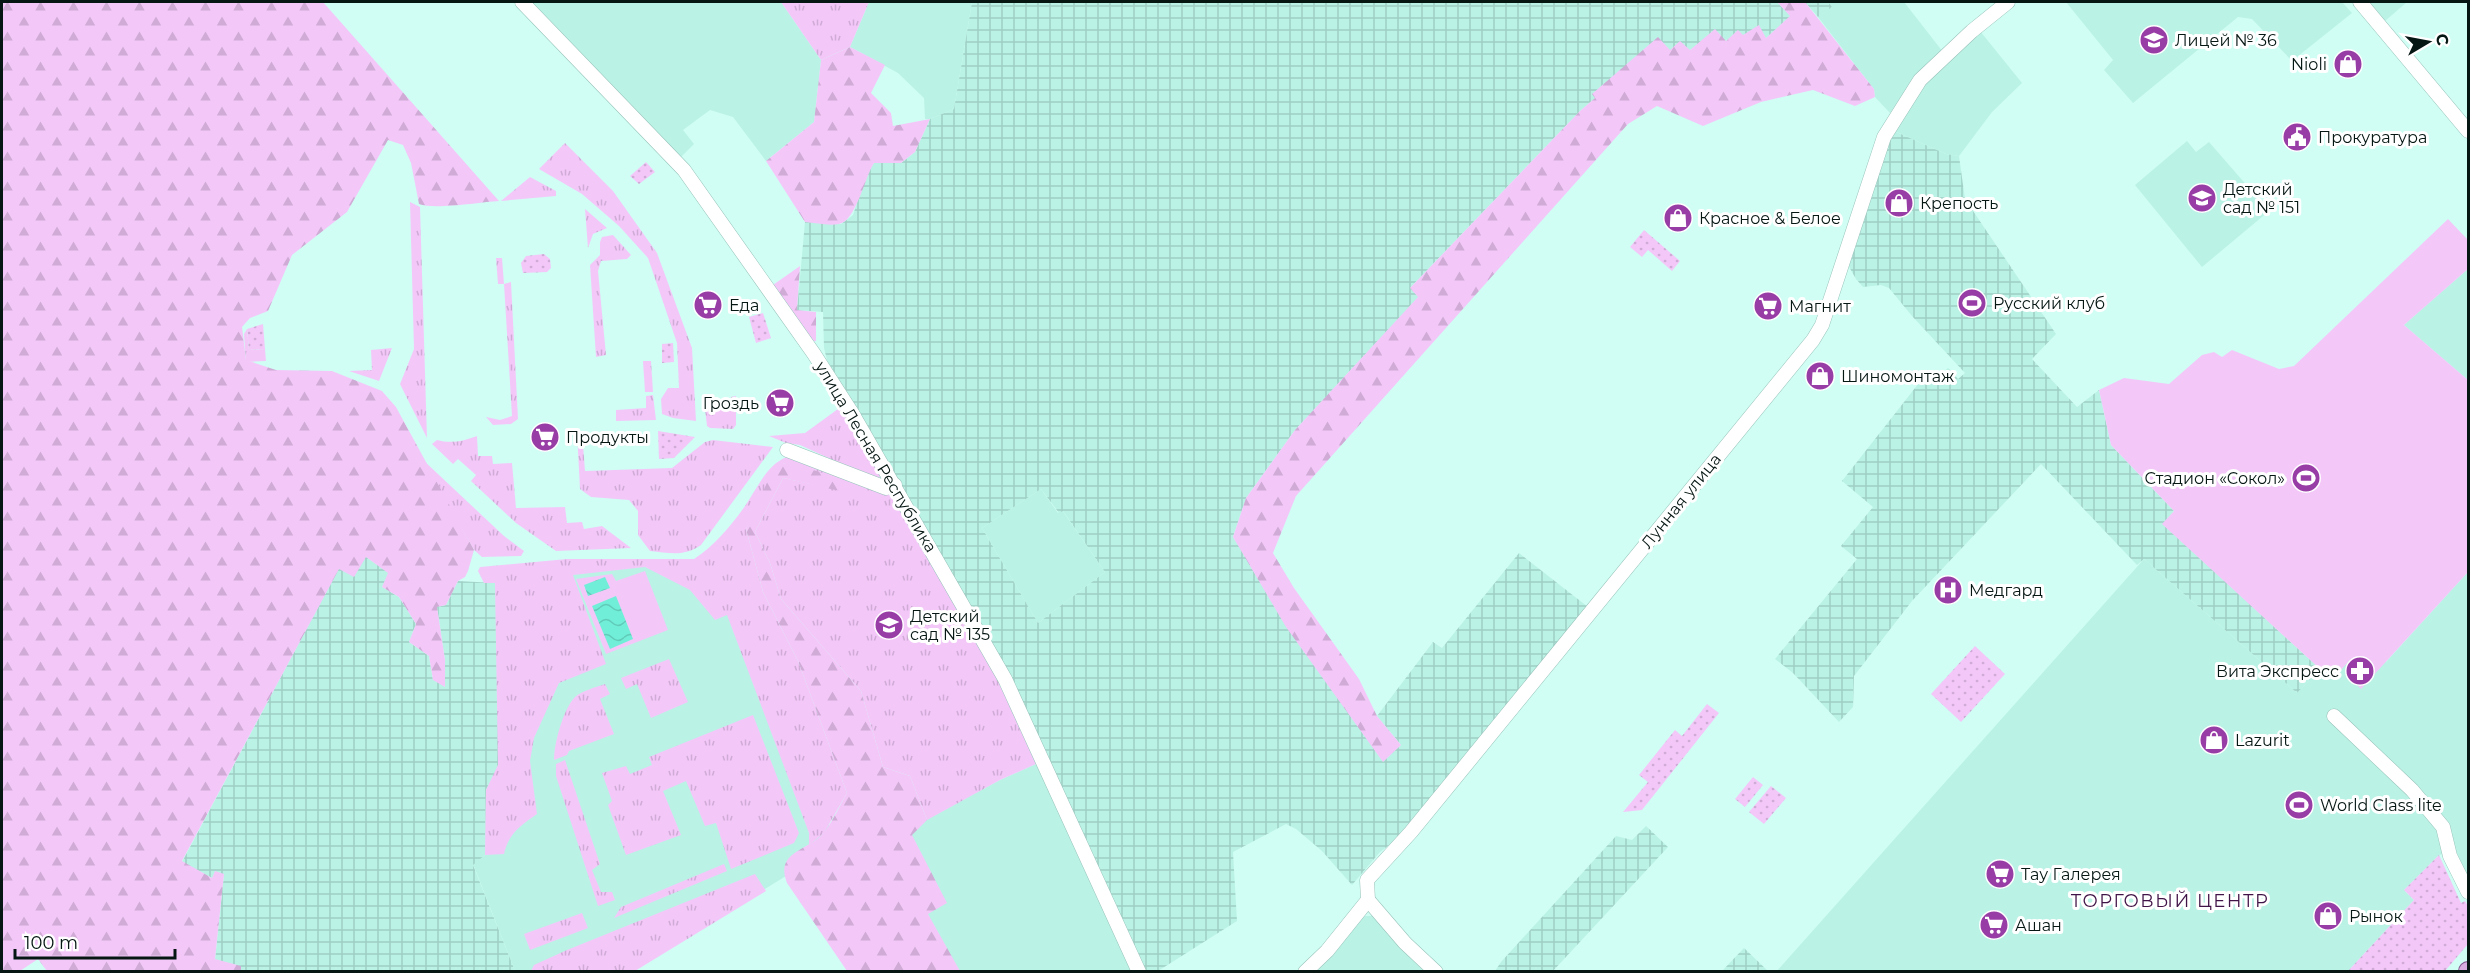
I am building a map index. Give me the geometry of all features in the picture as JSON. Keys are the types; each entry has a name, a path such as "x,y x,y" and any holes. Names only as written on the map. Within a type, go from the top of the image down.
{"street":[{"name":"улица Лесная Республика","path":"522,2 684,170 814,354 852,413 1005,679 1139,972"},
{"name":"Лунная улица","path":"1305,972 1327,951 1368,900 1367,880 1411,832 1813,340 1826,315 1884,137 1920,80 1965,37 1991,7 2008,2"},
{"path":"2360,2 2469,130"},
{"path":"787,450 886,488 895,485"},
{"path":"2334,716 2412,790 2443,827 2450,856 2469,892"},
{"path":"1368,900 1405,943 1436,972"}],"shaded area":[{"path":"530,2 781,2 821,60 814,122 766,161 733,117 710,110 683,130 694,144 679,159"},
{"path":"869,2 972,2 954,109 925,119 924,98 898,73 850,47"},
{"path":"972,2 1777,2 1791,16 1766,38 1743,35 1689,50 1670,51 1593,94 1595,98 1410,288 1419,297 1295,430 1246,498 1233,537 1383,761 1401,745 1377,716 1433,642 1442,648 1519,553 1588,607 1401,836 1380,852 1352,885 1322,851 1296,829 1286,824 1233,852 1237,921 1158,971 1146,971 1045,759 827,360 824,348 823,312 797,310 805,222 841,224 853,215 866,175 874,163 901,163 915,152 930,119 954,109","holes":["1041,489 1059,513 1063,511 1105,572 1038,623 982,528"]},
{"path":"1805,2 1828,2 1832,7 1818,17"},
{"path":"1828,2 1904,2 1943,52 1916,76 1890,113 1875,97 1874,89 1818,17 1831,7"},
{"name":"Лицей № 36","path":"2066,2 2342,2 2352,13 2292,61 2252,19 2238,17 2133,103 2104,70 2113,60"},
{"path":"2369,2 2407,2 2385,21"},
{"path":"1980,31 2022,83 1992,112 1959,156 1946,154 1894,131 1924,84"},
{"path":"1894,131 1946,154 1959,156 1965,199 2056,334 2032,359 2077,407 2099,390 2111,445 2174,511 2163,524 2320,669 2297,693 2144,559 2137,565 2041,464 1912,601 1854,676 1853,707 1839,722 1793,673 1775,659 1857,559 1841,546 1873,507 1842,481 1926,374 1932,382 1948,368 1958,379 1965,373 1889,288 1881,285 1863,287 1848,265 1881,158"},
{"name":"Детский сад № 151","path":"2187,141 2196,152 2209,142 2269,211 2202,267 2135,185"},
{"path":"2468,269 2468,380 2404,325"},
{"path":"1041,489 1058,513 1062,510 1105,572 1038,623 982,528"},
{"path":"366,557 389,573 382,587 399,597 416,624 409,642 429,656 433,680 445,660 437,607 446,605 458,581 495,583 498,765 486,790 485,855 473,865 515,971 241,971 241,966 215,960 224,874 212,878 182,862 339,568"},
{"path":"2144,559 2297,693 2320,669 2339,671 2349,661 2386,662 2468,572 2468,881 2456,851 2439,855 2404,890 2414,900 2348,971 1776,972"},
{"path":"645,565 729,612 833,834 786,876 631,971 515,971 473,864 485,855 495,583"},
{"path":"1036,764 1133,971 878,971 868,851 1000,780"},
{"path":"1646,826 1668,847 1553,971 1495,971 1616,836 1632,840"},
{"path":"1365,916 1372,916 1378,921 1431,972 1313,972"},
{"path":"1744,948 1768,971 1722,971"}],"green space":[{"path":"2,2 323,2 499,201 446,206 419,204 411,163 403,145 388,140 347,212 292,255 268,311 250,318 242,327 246,360 276,370 332,371 382,391 396,407 474,550 465,577 458,581 446,605 437,607 445,660 445,687 433,680 429,656 409,642 416,624 399,597 382,587 388,573 366,557 354,577 339,569 182,861 212,878 215,871 224,874 215,959 241,966 241,971 47,971 38,959 20,971 2,971"},
{"path":"781,2 869,2 850,47 821,60"},
{"path":"1777,2 1805,2 1874,89 1875,97 1855,106 1813,90 1761,102 1703,126 1657,106 1628,124 1296,496 1273,553 1294,588 1359,679 1377,716 1401,745 1383,762 1286,627 1233,537 1246,498 1295,430 1418,297 1410,288 1595,98 1592,94 1658,37 1670,50 1680,41 1690,50 1715,29 1726,41 1738,30 1743,35 1759,25 1766,38 1790,16"},
{"path":"850,47 885,65 871,93 891,113 893,126 930,119 915,152 901,163 874,163 855,208 845,221 831,225 805,222 766,161 814,122 821,60"},
{"path":"565,143 613,191 657,253 692,348 696,421 662,414 661,399 668,388 679,388 677,343 648,258 619,226 582,194 539,169"},
{"path":"646,162 655,172 639,184 630,176"},
{"path":"530,177 556,191 556,196 501,201"},
{"path":"410,202 420,207 427,438 400,384 414,349"},
{"path":"585,209 607,228 593,234 588,248"},
{"name":"Стадион «Сокол»","path":"2448,219 2468,240 2468,269 2404,325 2468,380 2468,572 2361,689 2352,680 2359,670 2349,661 2340,671 2320,669 2162,524 2174,511 2111,445 2099,390 2124,378 2169,384 2202,355 2214,352 2222,357 2232,350 2279,369 2294,366"},
{"path":"1644,230 1680,261 1672,271 1648,250 1642,257 1630,247"},
{"path":"613,235 631,255 627,259 601,261 598,271 606,355 596,357 590,265 600,255 602,237"},
{"path":"544,254 550,259 551,268 547,272 523,273 521,263 526,256"},
{"path":"496,258 502,258 504,284 498,284"},
{"path":"800,266 797,310 816,312 816,341 811,342 770,287"},
{"path":"511,282 518,419 511,424 493,425 486,417 500,420 512,416 504,284"},
{"path":"763,313 771,338 756,343 749,317"},
{"path":"263,324 265,349 249,350 247,329"},
{"path":"247,329 249,350 265,349 266,361 246,362 244,334"},
{"path":"673,343 674,362 662,363 662,344"},
{"path":"392,348 379,381 349,371 372,370 371,350"},
{"path":"643,361 651,361 653,392 645,392"},
{"path":"653,395 656,420 616,421 616,410 646,408 646,396"},
{"path":"736,396 736,425 733,429 707,426 705,409 730,408 731,397"},
{"path":"842,406 882,475 879,478 857,471 800,445 786,443 769,436 805,433"},
{"path":"658,431 695,437 674,458 659,459"},
{"path":"577,432 582,432 585,471 672,468 705,442 713,440 773,447 701,545 682,553 670,553 650,551 638,535 638,511 629,500 591,497 580,489"},
{"path":"477,436 478,456 492,456 493,464 512,463 516,508 565,507 567,523 582,522 584,529 602,526 631,548 556,551 516,523 471,481 476,475 458,459 453,464 432,444 437,440 457,441"},
{"path":"787,457 892,496 999,681 1036,764 1000,780 927,820 910,776 883,767 861,691 781,599 770,563 755,532 783,478 844,491 784,463 746,529 763,592 798,661 847,793 824,833 809,845 809,833 727,615 715,620 690,590 645,567 573,575 606,664 559,683 534,738 530,761 537,814 512,835 504,854 485,855 486,790 498,765 495,583 484,583 478,571 480,567 567,559 694,559 728,528 768,471"},
{"path":"422,459 504,536 524,551 521,556 482,557 474,550"},
{"path":"784,463 801,466 850,482 844,492 783,478 755,532 770,563 781,599 861,691 883,767 910,776 927,820 912,835 947,903 928,914 960,971 847,971 787,883 784,872 785,864 796,852 819,838 847,793 798,661 763,592 746,529 770,476"},
{"path":"645,571 668,630 606,654 576,579 612,574 616,581"},
{"path":"1975,646 2005,674 1961,722 1931,694"},
{"path":"669,659 688,702 651,718 637,684 626,689 621,678"},
{"path":"605,684 610,694 600,699 614,734 569,751 567,755 554,760 560,727 571,702 581,693"},
{"path":"1707,704 1719,713 1642,810 1623,812 1648,782 1639,775 1675,730 1682,736"},
{"path":"753,715 799,833 794,843 731,869 716,823 705,826 686,781 663,791 681,835 626,855 608,805 612,801 602,773 626,766 630,774 652,765 649,757"},
{"path":"565,760 600,864 592,870 601,892 612,892 615,900 598,906 556,776 556,764"},
{"path":"1753,777 1763,785 1745,807 1735,799"},
{"path":"1771,786 1786,798 1764,824 1749,812"},
{"path":"2439,855 2461,903 2465,901 2468,906 2468,944 2445,971 2348,971 2414,900 2404,890"},
{"path":"724,864 727,871 614,918 621,907"},
{"path":"755,874 766,891 635,971 531,971 534,965 567,950"},
{"path":"582,913 588,928 530,950 524,934"}],"water":[{"path":"605,577 610,588 588,596 584,585"},
{"path":"616,596 633,639 610,649 592,606"}],"place":[{"name":"Лицей № 36","path":"2154,40"},
{"name":"Nioli","path":"2348,64"},
{"name":"Прокуратура","path":"2297,137"},
{"name":"Детский сад № 151","path":"2202,198"},
{"name":"Крепость","path":"1899,203"},
{"name":"Красное & Белое","path":"1678,218"},
{"name":"Русский клуб","path":"1972,303"},
{"name":"Еда","path":"708,305"},
{"name":"Магнит","path":"1768,306"},
{"name":"Шиномонтаж","path":"1820,376"},
{"name":"Гроздь","path":"780,403"},
{"name":"Продукты","path":"545,437"},
{"name":"Стадион «Сокол»","path":"2306,478"},
{"name":"Медгард","path":"1948,590"},
{"name":"Детский сад № 135","path":"889,625"},
{"name":"Вита Экспресс","path":"2360,671"},
{"name":"Lazurit","path":"2214,740"},
{"name":"World Class lite","path":"2299,805"},
{"name":"Тау Галерея","path":"2000,874"},
{"name":"Рынок","path":"2328,916"},
{"name":"Ашан","path":"1994,925"}],"district":[{"name":"ТОРГОВЫЙ ЦЕНТР","path":"2170,901"}]}
